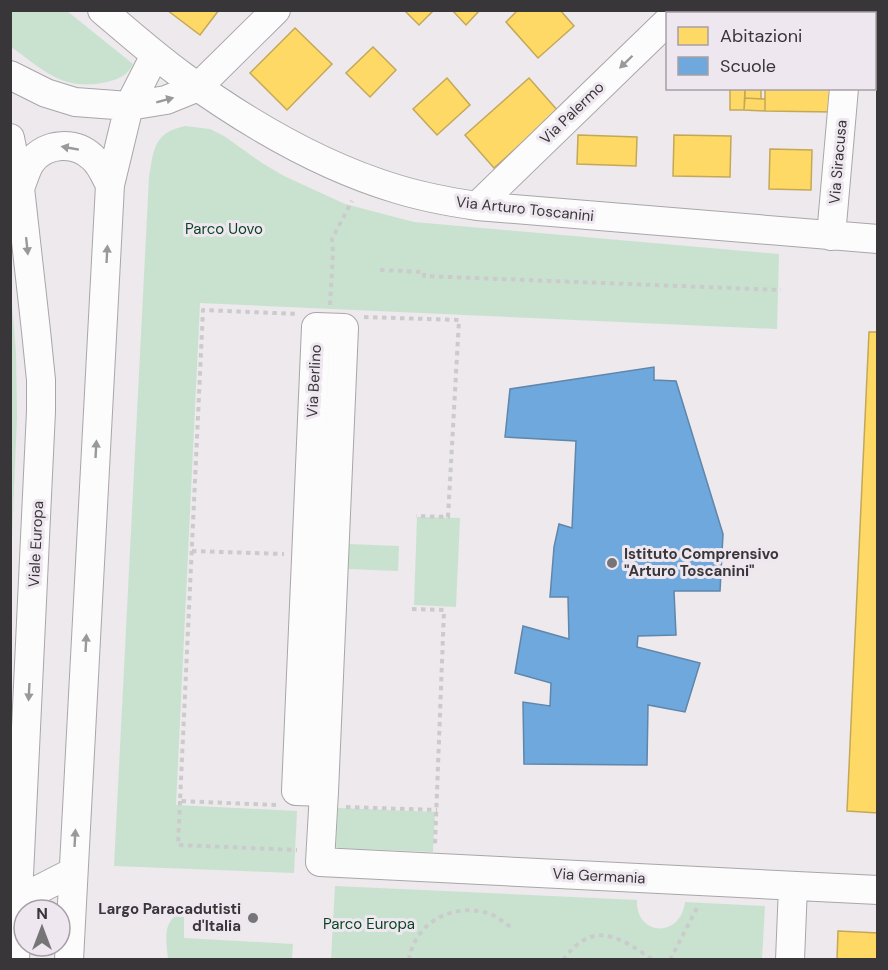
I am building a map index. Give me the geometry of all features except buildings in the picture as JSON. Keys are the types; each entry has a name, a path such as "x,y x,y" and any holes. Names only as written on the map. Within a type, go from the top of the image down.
{"street":[{"name":"Via Arturo Toscanini","path":"102,10 155,55 198,87 278,137 344,170 411,194 477,206 878,239"},
{"path":"10,75 33,88 64,99 98,105 129,106 166,100 198,87 276,10"},
{"name":"Via Palermo","path":"477,206 666,23"},
{"path":"70,898 110,185 129,106 155,55"},
{"name":"Via Siracusa","path":"831,236 844,90"},
{"name":"Viale Europa","path":"10,138 21,188 41,380 20,898"},
{"name":"Viale Europa","path":"21,188 29,166 35,158 46,149 61,146 76,148 90,155 99,165 110,185"},
{"name":"Via Berlino","path":"316,321 296,791 330,799"},
{"path":"310,856 330,799"},
{"name":"Via Germania","path":"310,856 878,890"},
{"path":"29,898 73,872"},
{"path":"790,960 793,886"}],"path":[{"path":"310,856 178,845 203,310 316,321 333,253 332,239 352,201"},
{"path":"380,270 424,272 424,276 781,290"},
{"path":"356,317 459,320 448,517 416,516"},
{"path":"192,551 294,554"},
{"path":"412,609 444,610 435,854"},
{"path":"330,799 437,810"},
{"path":"180,801 283,806"},
{"path":"670,960 702,899"},
{"path":"409,960 410,951 420,933 435,919 454,911 474,910 494,915 511,927"},
{"path":"563,960 575,946 585,939 602,935 628,944 653,960"}],"green space":[{"path":"11,10 67,11 133,64 123,76 107,82 78,84 55,77 11,47"},
{"name":"Parco Uovo","path":"185,126 210,129 284,176 345,204 414,222 779,254 777,329 200,303 176,805 297,811 294,873 114,866 149,177 157,143 167,133"},
{"path":"11,292 16,352 17,417 11,563"},
{"path":"417,517 460,518 456,607 414,605"},
{"path":"349,544 399,546 398,571 348,569"},
{"path":"338,808 435,812 433,852 336,848"},
{"name":"Parco Europa","path":"335,886 637,900 638,912 643,920 650,926 658,928 675,923 685,902 765,906 762,959 331,959"},
{"path":"175,916 184,917 184,938 293,944 292,959 168,959 167,931 168,925"}],"place":[{"name":"Istituto Comprensivo \"Arturo Toscanini\"","path":"612,563"},
{"name":"Largo Paracadutisti d'Italia","path":"253,918"}]}
